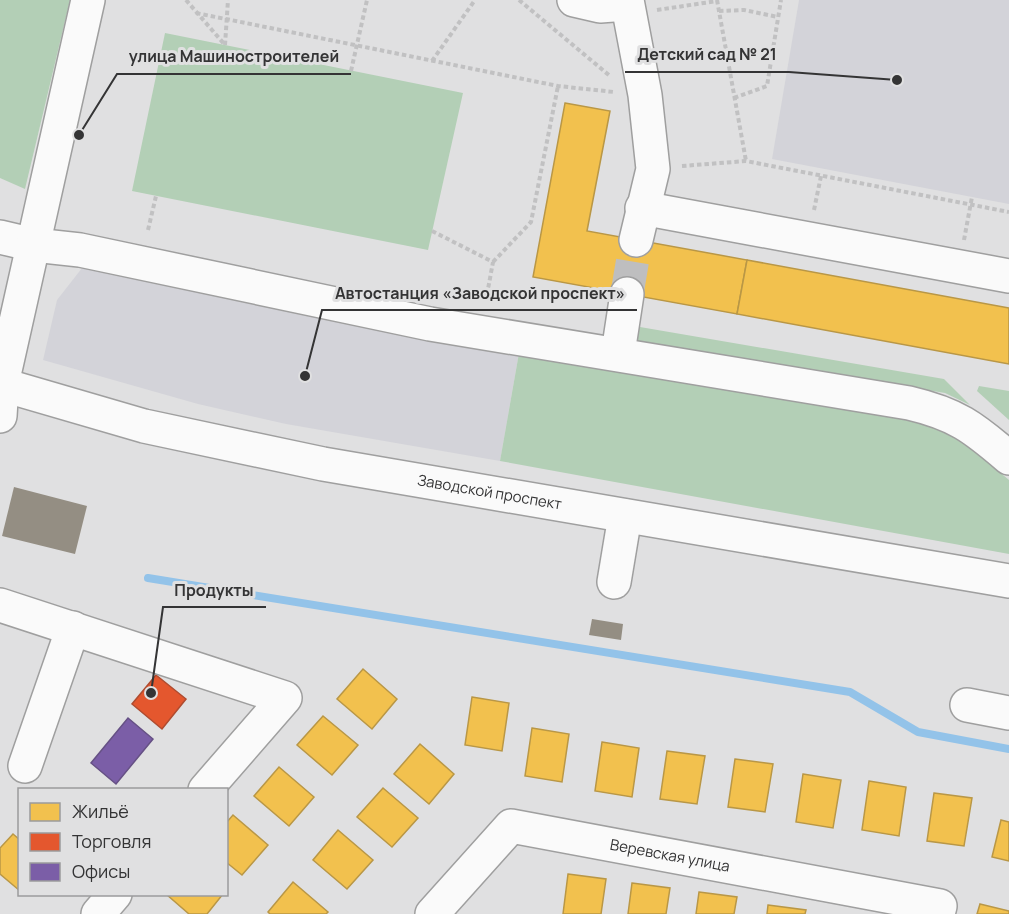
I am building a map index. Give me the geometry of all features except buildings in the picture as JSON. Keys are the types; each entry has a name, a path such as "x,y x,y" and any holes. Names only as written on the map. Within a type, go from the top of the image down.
{"street":[{"path":"1,395 88,0"},
{"path":"574,0 600,6 628,6 638,94 653,169 636,240"},
{"path":"642,208 1009,276"},
{"path":"0,237 34,245 80,250 420,322 618,353 933,408 973,427 1009,458"},
{"path":"618,353 627,294"},
{"name":"Заводской проспект","path":"1,395 73,407 204,439 334,466 1001,578"},
{"path":"614,582 625,516"},
{"path":"0,605 285,698 206,788"},
{"path":"25,766 73,628"},
{"path":"967,705 1009,713"},
{"name":"Веревская улица","path":"432,914 511,826 940,906 938,914"},
{"path":"98,914 113,896"}],"path":[{"path":"186,0 225,45 228,0"},
{"path":"351,71 367,0"},
{"path":"432,61 475,0"},
{"path":"519,0 638,94"},
{"path":"734,98 767,86 781,0"},
{"path":"628,6 717,1 746,161"},
{"path":"719,11 744,10 778,17"},
{"path":"196,13 558,86 638,94"},
{"path":"486,300 494,262 531,222 558,86"},
{"path":"653,169 746,161 1009,212"},
{"path":"148,230 156,196"},
{"path":"960,267 972,197"},
{"path":"432,231 494,262"}],"shaded area":[{"path":"799,0 1009,0 1009,204 772,159"},
{"path":"82,268 519,353 500,461 286,424 198,404 43,360 57,300"}],"green space":[{"path":"0,0 70,0 25,189 0,178"},
{"path":"165,33 463,93 428,250 132,191"},
{"path":"640,327 944,379 970,405 945,393 638,342 635,335"},
{"path":"519,353 924,420 957,436 1009,480 1009,554 500,461"},
{"path":"979,386 1009,391 1009,420 977,391"}],"waterway":[{"path":"148,578 850,692 918,732 1009,749"}],"tunnel":[{"path":"627,294 636,240"}],"place":[{"name":"Детский сад № 21","path":"897,80"},
{"name":"улица Машиностроителей","path":"79,135"},
{"name":"Автостанция «Заводской проспект»","path":"305,376"},
{"name":"Продукты","path":"151,693"}]}
